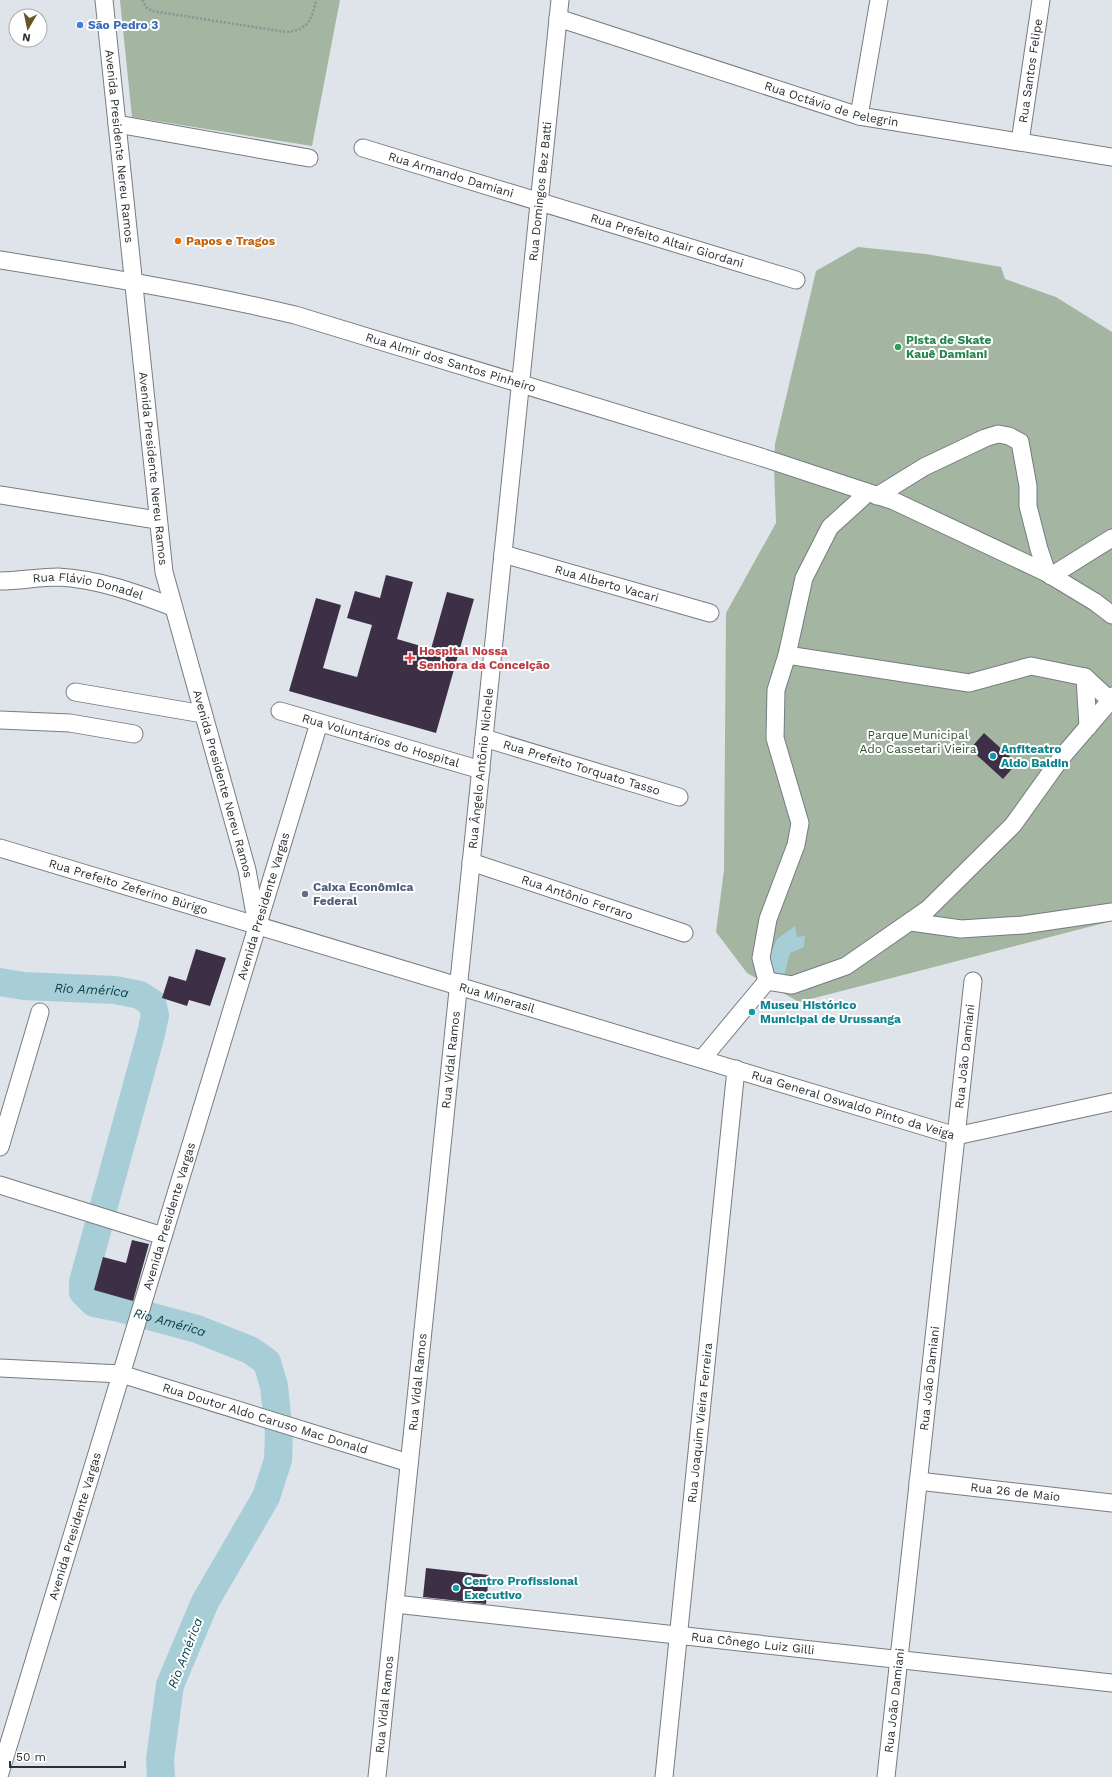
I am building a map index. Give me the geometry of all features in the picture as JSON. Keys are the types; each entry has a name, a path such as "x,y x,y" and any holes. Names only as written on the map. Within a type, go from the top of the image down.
{"street":[{"name":"Avenida Presidente Nereu Ramos","path":"104,0 157,520 164,572 247,870 252,891 257,926"},
{"name":"Rua Domingos Bez Batti","path":"521,383 560,0"},
{"path":"859,116 879,0"},
{"name":"Rua Santos Felipe","path":"1020,142 1042,0"},
{"name":"Rua Octávio de Pelegrin","path":"558,18 859,116 1112,157"},
{"path":"117,124 309,158"},
{"name":"Rua Armando Damiani","path":"363,148 540,201"},
{"name":"Rua Prefeito Altair Giordani","path":"540,201 796,280"},
{"name":"Rua Almir dos Santos Pinheiro","path":"0,260 133,281 221,297 295,315 764,458 894,501 1049,574 1095,602 1112,615"},
{"name":"Rua Ângelo Antônio Nichele","path":"458,986 521,383"},
{"path":"767,981 761,958 768,919 796,845 800,823 775,738 776,690 787,655 804,578 813,557 830,527 862,498 985,438 998,434 1008,436 1020,442 1028,486 1028,506 1039,549 1049,574 1112,538"},
{"path":"0,495 157,520"},
{"name":"Rua Alberto Vacari","path":"503,554 710,614"},
{"name":"Rua Flávio Donadel","path":"0,581 57,577 85,580 143,595 173,607"},
{"path":"767,981 792,985 846,966 928,909 1013,825 1061,758 1111,700 1084,677 1031,666 969,683 787,655"},
{"path":"1084,677 1088,727"},
{"path":"75,692 203,714"},
{"name":"Rua Voluntários do Hospital","path":"280,711 481,770"},
{"path":"0,720 70,723 134,734"},
{"name":"Avenida Presidente Vargas","path":"0,1773 6,1731 121,1374 319,723"},
{"name":"Rua Prefeito Torquato Tasso","path":"484,738 679,798"},
{"name":"Rua Prefeito Zeferino Búrigo","path":"0,848 257,926"},
{"name":"Rua Antônio Ferraro","path":"471,862 684,933"},
{"path":"911,922 961,929 1023,925 1112,912"},
{"name":"Rua Minerasil","path":"257,926 736,1069"},
{"path":"702,1059 767,981"},
{"name":"Rua João Damiani","path":"886,1777 973,981"},
{"name":"Rua Vidal Ramos","path":"377,1777 458,986"},
{"path":"0,1148 40,1012"},
{"name":"Rua General Oswaldo Pinto da Veiga","path":"736,1069 956,1136 1112,1102"},
{"name":"Rua Joaquim Vieira Ferreira","path":"664,1777 736,1069"},
{"path":"0,1185 163,1236"},
{"name":"Rua Doutor Aldo Caruso Mac Donald","path":"0,1368 121,1374 409,1463"},
{"name":"Rua 26 de Maio","path":"918,1481 1112,1503"},
{"name":"Rua Cônego Luiz Gilli","path":"395,1604 1112,1683"}],"path":[{"path":"142,0 147,8 152,11 286,32 297,30 308,22 312,17 316,0"}],"green space":[{"path":"120,0 340,0 312,146 132,117"},
{"name":"Parque Municipal Ado Cassetari Vieira","path":"858,247 926,254 1001,267 1005,279 1056,297 1112,332 1112,921 799,1002 747,973 716,932 724,870 726,613 776,523 774,467 775,444 816,271"}],"water":[{"path":"795,926 797,937 805,936 804,947 790,953 783,980 768,971 772,951 777,939"}],"building":[{"name":"Hospital Nossa Senhora da Conceição","path":"386,575 413,582 397,639 431,649 447,592 474,599 436,733 289,691 316,598 341,605 323,668 357,677 372,625 347,618 355,591 380,598"},
{"name":"Anfiteatro Aldo Baldin","path":"984,733 1017,763 1003,779 970,749"},
{"path":"196,949 226,958 210,1006 189,1000 187,1006 162,998 169,976 186,981"},
{"path":"132,1240 149,1244 133,1301 94,1290 103,1257 126,1263"},
{"name":"Centro Profissional Executivo","path":"426,1568 489,1575 486,1604 423,1597"}],"waterway":[{"name":"Rio América","path":"0,982 24,986 115,990 140,995 152,1003 155,1015 151,1034 83,1282 83,1292 94,1303 119,1308 197,1329 250,1350 267,1362 274,1386 279,1434 278,1460 266,1497 205,1602 170,1685 160,1759 161,1777"}],"place":[{"name":"São Pedro 3","path":"80,25"},
{"name":"Papos e Tragos","path":"178,241"},
{"name":"Pista de Skate Kauê Damiani","path":"898,347"},
{"name":"Hospital Nossa Senhora da Conceição","path":"410,658"},
{"name":"Anfiteatro Aldo Baldin","path":"993,756"},
{"name":"Caixa Econômica Federal","path":"305,894"},
{"name":"Museu Histórico Municipal de Urussanga","path":"752,1012"},
{"name":"Centro Profissional Executivo","path":"456,1588"}]}
